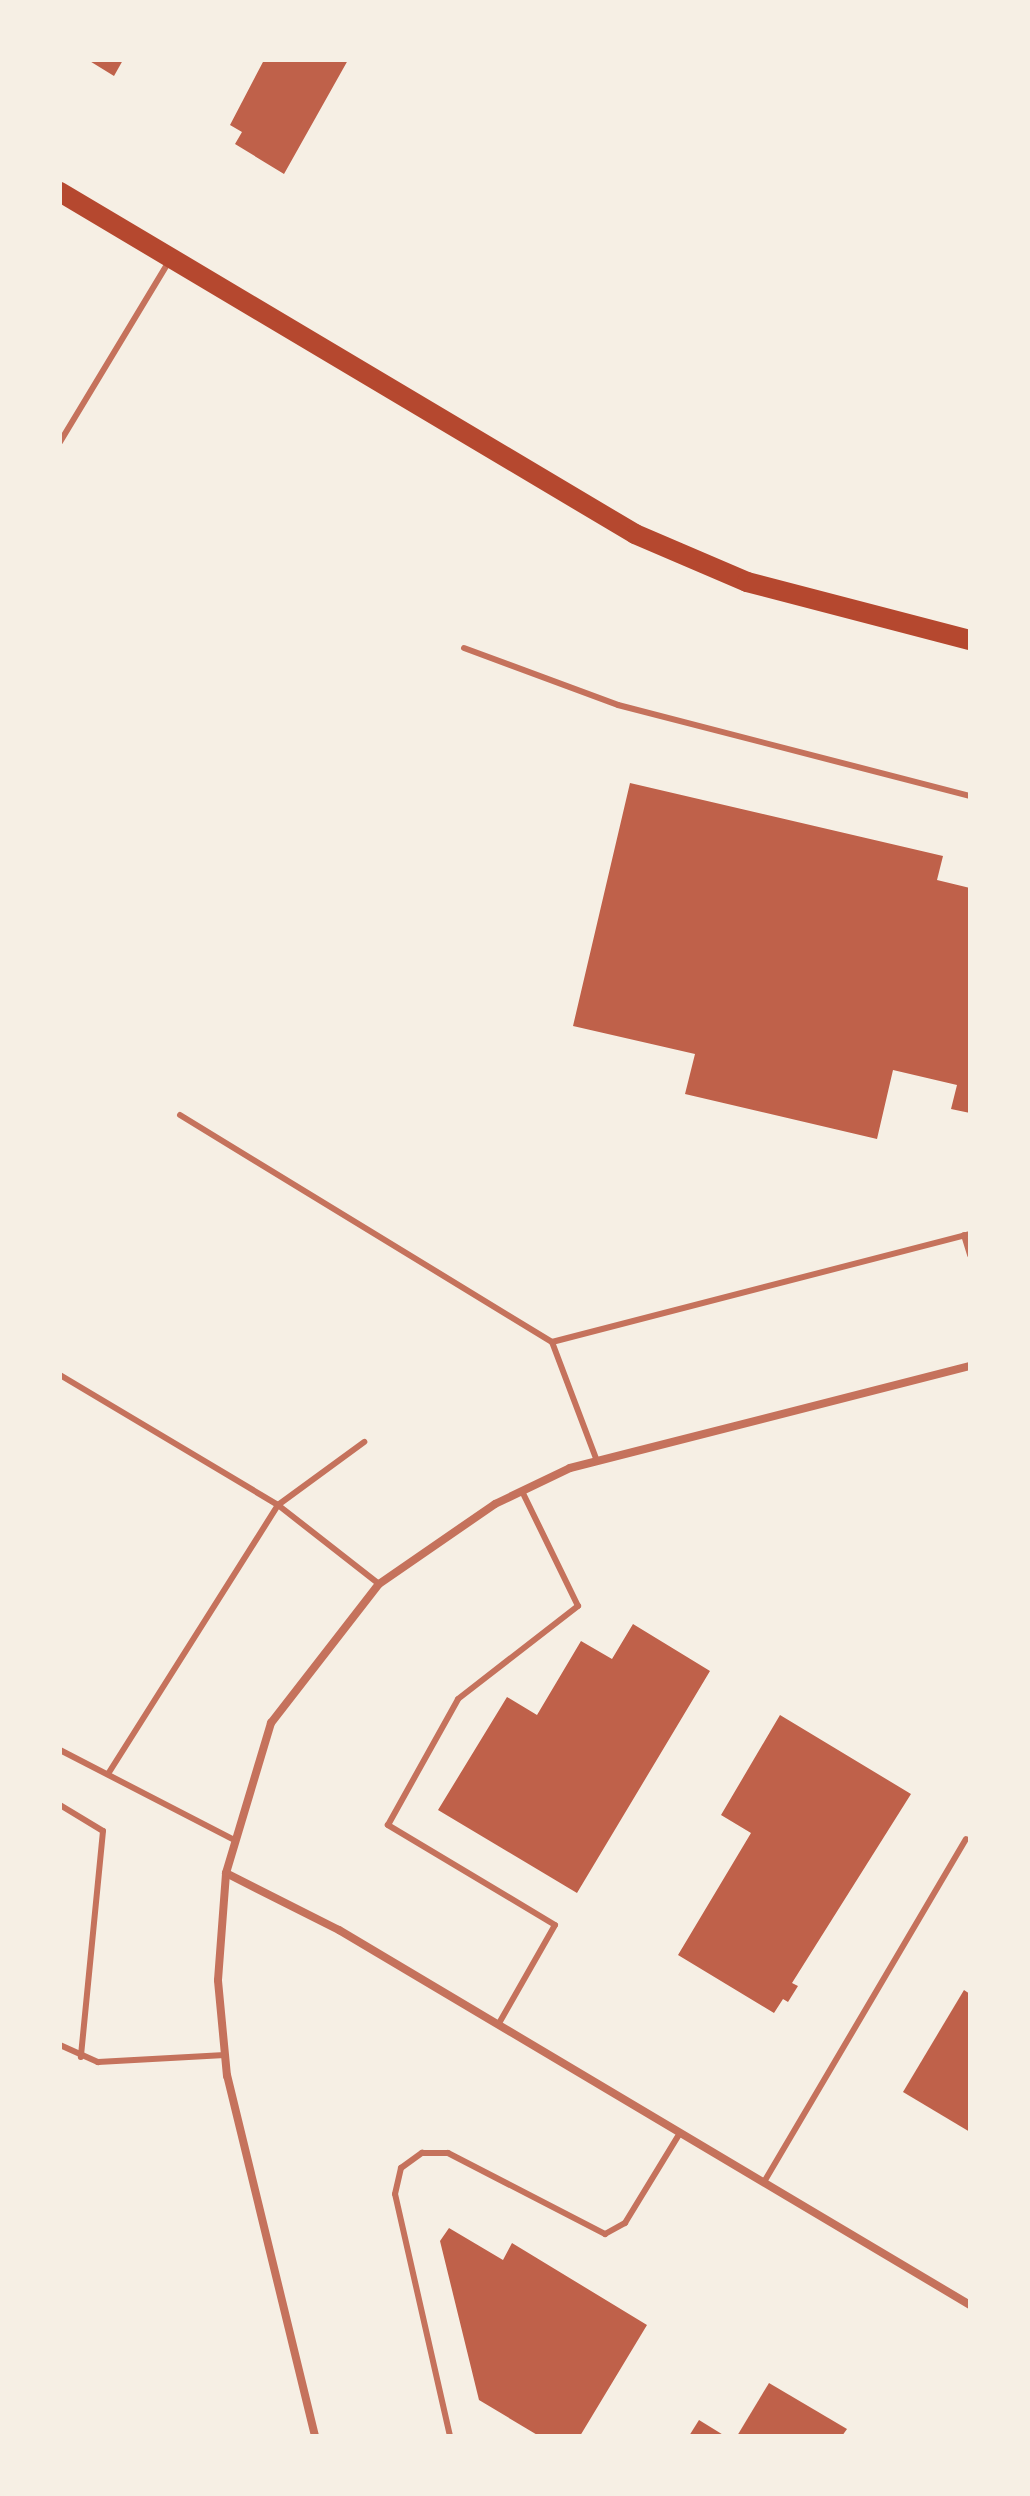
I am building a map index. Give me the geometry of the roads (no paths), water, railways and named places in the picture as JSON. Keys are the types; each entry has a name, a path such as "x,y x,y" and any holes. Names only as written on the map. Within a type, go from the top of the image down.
{"main road":[{"path":"60,192 635,534 747,582 970,640"}],"street":[{"path":"315,2436 225,2055 218,1980 226,1873 271,1723 379,1584 422,1548 522,1491 597,1461 970,1366"},
{"path":"226,1873 498,2025 970,2305"}],"lane":[{"path":"60,442 171,259"},
{"path":"464,648 618,705 970,796"},
{"path":"180,1115 552,1342 597,1461"},
{"path":"552,1342 967,1234 970,1255"},
{"path":"60,1375 278,1505 379,1584"},
{"path":"108,1774 278,1505 364,1442"},
{"path":"498,2025 555,1925 388,1825 458,1699 578,1606 522,1491"},
{"path":"60,1750 234,1840"},
{"path":"60,1805 103,1831 81,2057"},
{"path":"764,2182 966,1839"},
{"path":"60,2045 81,2057 225,2055"},
{"path":"450,2436 395,2194 401,2168 422,2153 448,2153 605,2234 625,2223 680,2133"}]}
